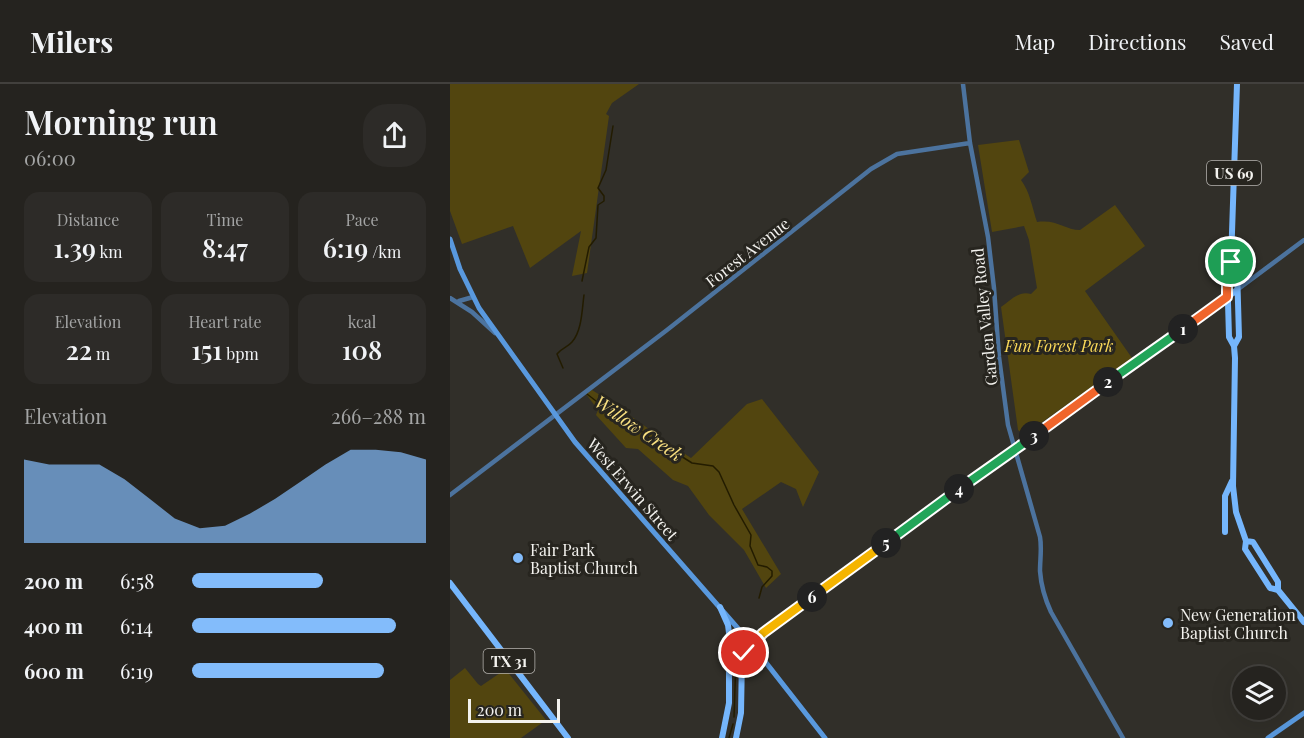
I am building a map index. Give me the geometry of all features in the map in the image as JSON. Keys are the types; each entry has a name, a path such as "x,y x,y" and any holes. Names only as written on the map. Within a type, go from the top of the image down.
{"main road":[{"name":"US 69","path":"1227,297 1227,268 1231,262 1237,84"},
{"name":"West Erwin Street","path":"450,239 472,297 495,334 592,464 751,643 825,738"},
{"name":"US 69","path":"1231,262 1236,268 1237,290"},
{"path":"729,663 734,653 751,643 1015,449 1237,290"},
{"path":"1234,346 1239,337 1237,290"},
{"path":"1227,297 1230,337 1234,346 1233,481 1236,512 1246,541 1245,549 1257,570 1270,588 1278,590 1304,622"},
{"path":"1225,532 1225,496 1233,481"},
{"path":"1246,541 1252,542 1278,582 1278,590"},
{"name":"TX 31","path":"450,583 568,738"},
{"path":"720,607 729,628 727,719 722,738"},
{"path":"736,738 740,722 742,658 751,643"},
{"path":"744,653 752,651 761,656"},
{"path":"1268,738 1304,713"},
{"path":"727,719 740,722"}],"street":[{"name":"Garden Valley Road","path":"963,84 970,143 988,237 1000,367 1008,425 1041,544 1040,574 1046,601 1124,738"},
{"name":"Forest Avenue","path":"450,495 667,330 871,169 897,154 970,143"},
{"path":"1237,290 1304,240"},
{"path":"456,301 472,297"},
{"path":"450,298 476,315 495,334"}],"green space":[{"path":"450,84 639,84 612,103 606,114 609,116 587,273 572,276 581,231 530,268 513,226 462,244 450,211"},
{"name":"Fun Forest Park","path":"1019,140 1029,172 1021,180 1029,195 1037,222 1050,222 1080,230 1115,205 1145,246 1085,291 1132,358 1024,435 1018,430 1001,307 1019,295 1031,294 1037,288 1029,240 1024,226 992,232 978,145"},
{"path":"592,390 691,458 747,404 762,399 819,472 803,507 796,489 781,482 742,509 781,574 766,588 744,550 709,515 688,486 673,480 638,449 626,448 596,415 598,410 586,394"},
{"path":"490,650 546,720 521,738 450,738 450,680 465,668 481,686 500,673 492,662 494,660 488,651"}],"waterway":[{"name":"Willow Creek","path":"582,281 589,247 596,238 598,205 604,201 604,196 598,188 606,170 613,126"},
{"name":"Willow Creek","path":"563,368 557,354 572,342 578,332 584,295"},
{"name":"Willow Creek","path":"587,394 614,415 624,417 653,441 692,463 713,466 719,472 751,535 750,546 758,565 772,571 772,576 762,587 759,598"},
{"name":"Willow Creek","path":"736,634 736,649"},
{"name":"Willow Creek","path":"734,717 736,658"},
{"name":"Willow Creek","path":"729,738 733,724"}],"place":[{"name":"Fair Park Baptist Church","path":"518,558"},
{"name":"New Generation Baptist Church","path":"1168,623"}],"route":[{"path":"744,653 764,632 1227,297 1227,268 1231,262"}]}
